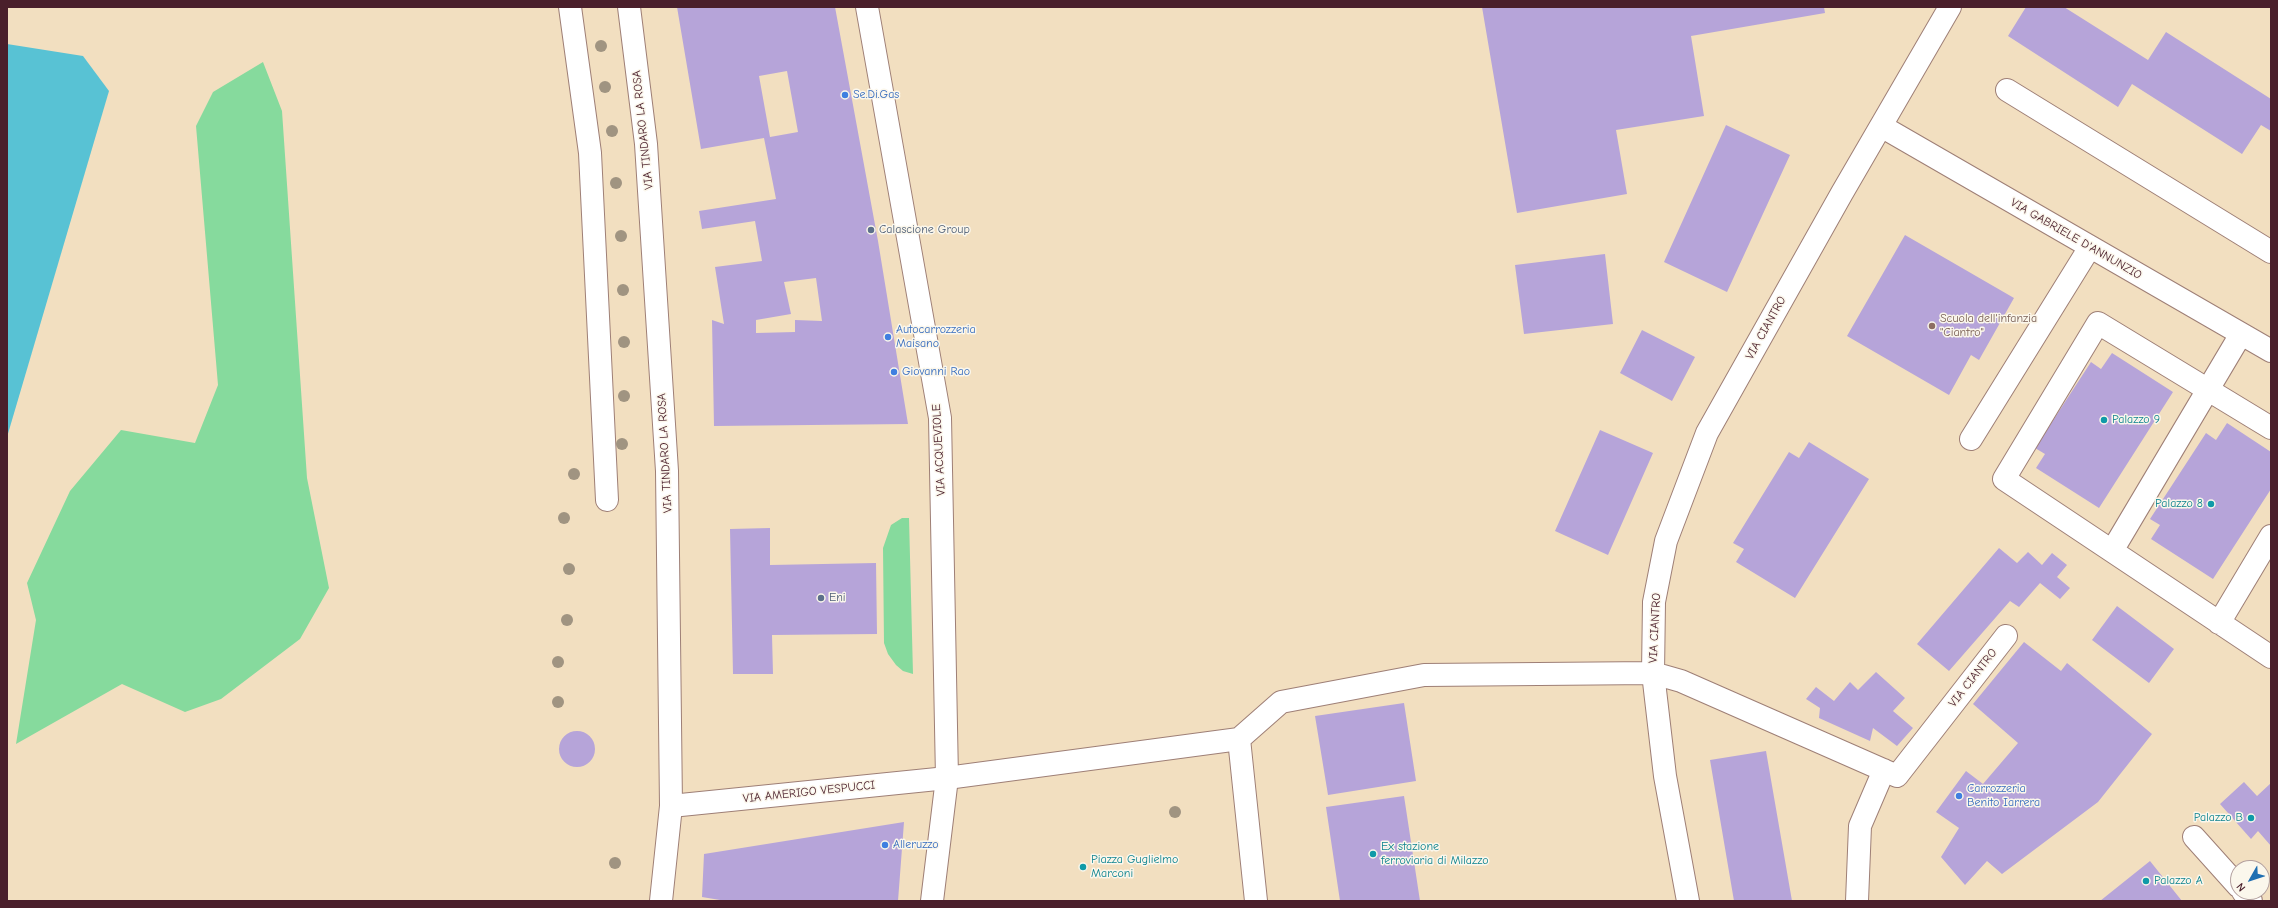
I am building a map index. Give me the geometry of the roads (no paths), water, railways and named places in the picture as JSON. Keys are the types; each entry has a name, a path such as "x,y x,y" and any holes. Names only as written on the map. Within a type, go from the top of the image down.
{"street":[{"path":"570,7 590,153 607,500"},
{"name":"VIA TINDARO LA ROSA","path":"629,7 646,144 668,471 671,806 661,901"},
{"name":"VIA ACQUEVIOLE","path":"867,7 940,418 947,778 932,901"},
{"name":"VIA CIANTRO","path":"1688,901 1665,776 1653,673 1654,602 1666,541 1707,433 1950,7"},
{"path":"2007,90 2271,252"},
{"name":"VIA GABRIELE D'ANNUNZIO","path":"1881,126 2271,351"},
{"path":"1971,439 2090,247"},
{"path":"2271,428 2098,323 2004,479 2271,657"},
{"path":"2112,551 2240,334"},
{"path":"2219,623 2271,536"},
{"name":"VIA CIANTRO","path":"1653,673 1681,681 1897,776 2006,636"},
{"path":"1256,901 1239,740 1281,702 1424,676 1653,673"},
{"name":"VIA AMERIGO VESPUCCI","path":"671,806 947,778 1239,740"},
{"path":"1857,901 1860,826 1884,770"},
{"path":"2194,837 2230,877"}],"water":[{"path":"7,44 83,56 109,91 7,437"}],"place":[{"name":"Se.Di.Gas","path":"845,95"},
{"name":"Calascione Group","path":"871,230"},
{"name":"Scuola dell'infanzia \"Ciantro\"","path":"1932,326"},
{"name":"Autocarrozzeria Maisano","path":"888,337"},
{"name":"Giovanni Rao","path":"894,372"},
{"name":"Palazzo 9","path":"2104,420"},
{"name":"Palazzo 8","path":"2211,504"},
{"name":"Eni","path":"821,598"},
{"name":"Carrozzeria Benito Iarrera","path":"1959,796"},
{"name":"Palazzo B","path":"2251,818"},
{"name":"Alleruzzo","path":"885,845"},
{"name":"Ex stazione ferroviaria di Milazzo","path":"1373,854"},
{"name":"Piazza Guglielmo Marconi","path":"1083,867"},
{"name":"Palazzo A","path":"2146,881"}]}
